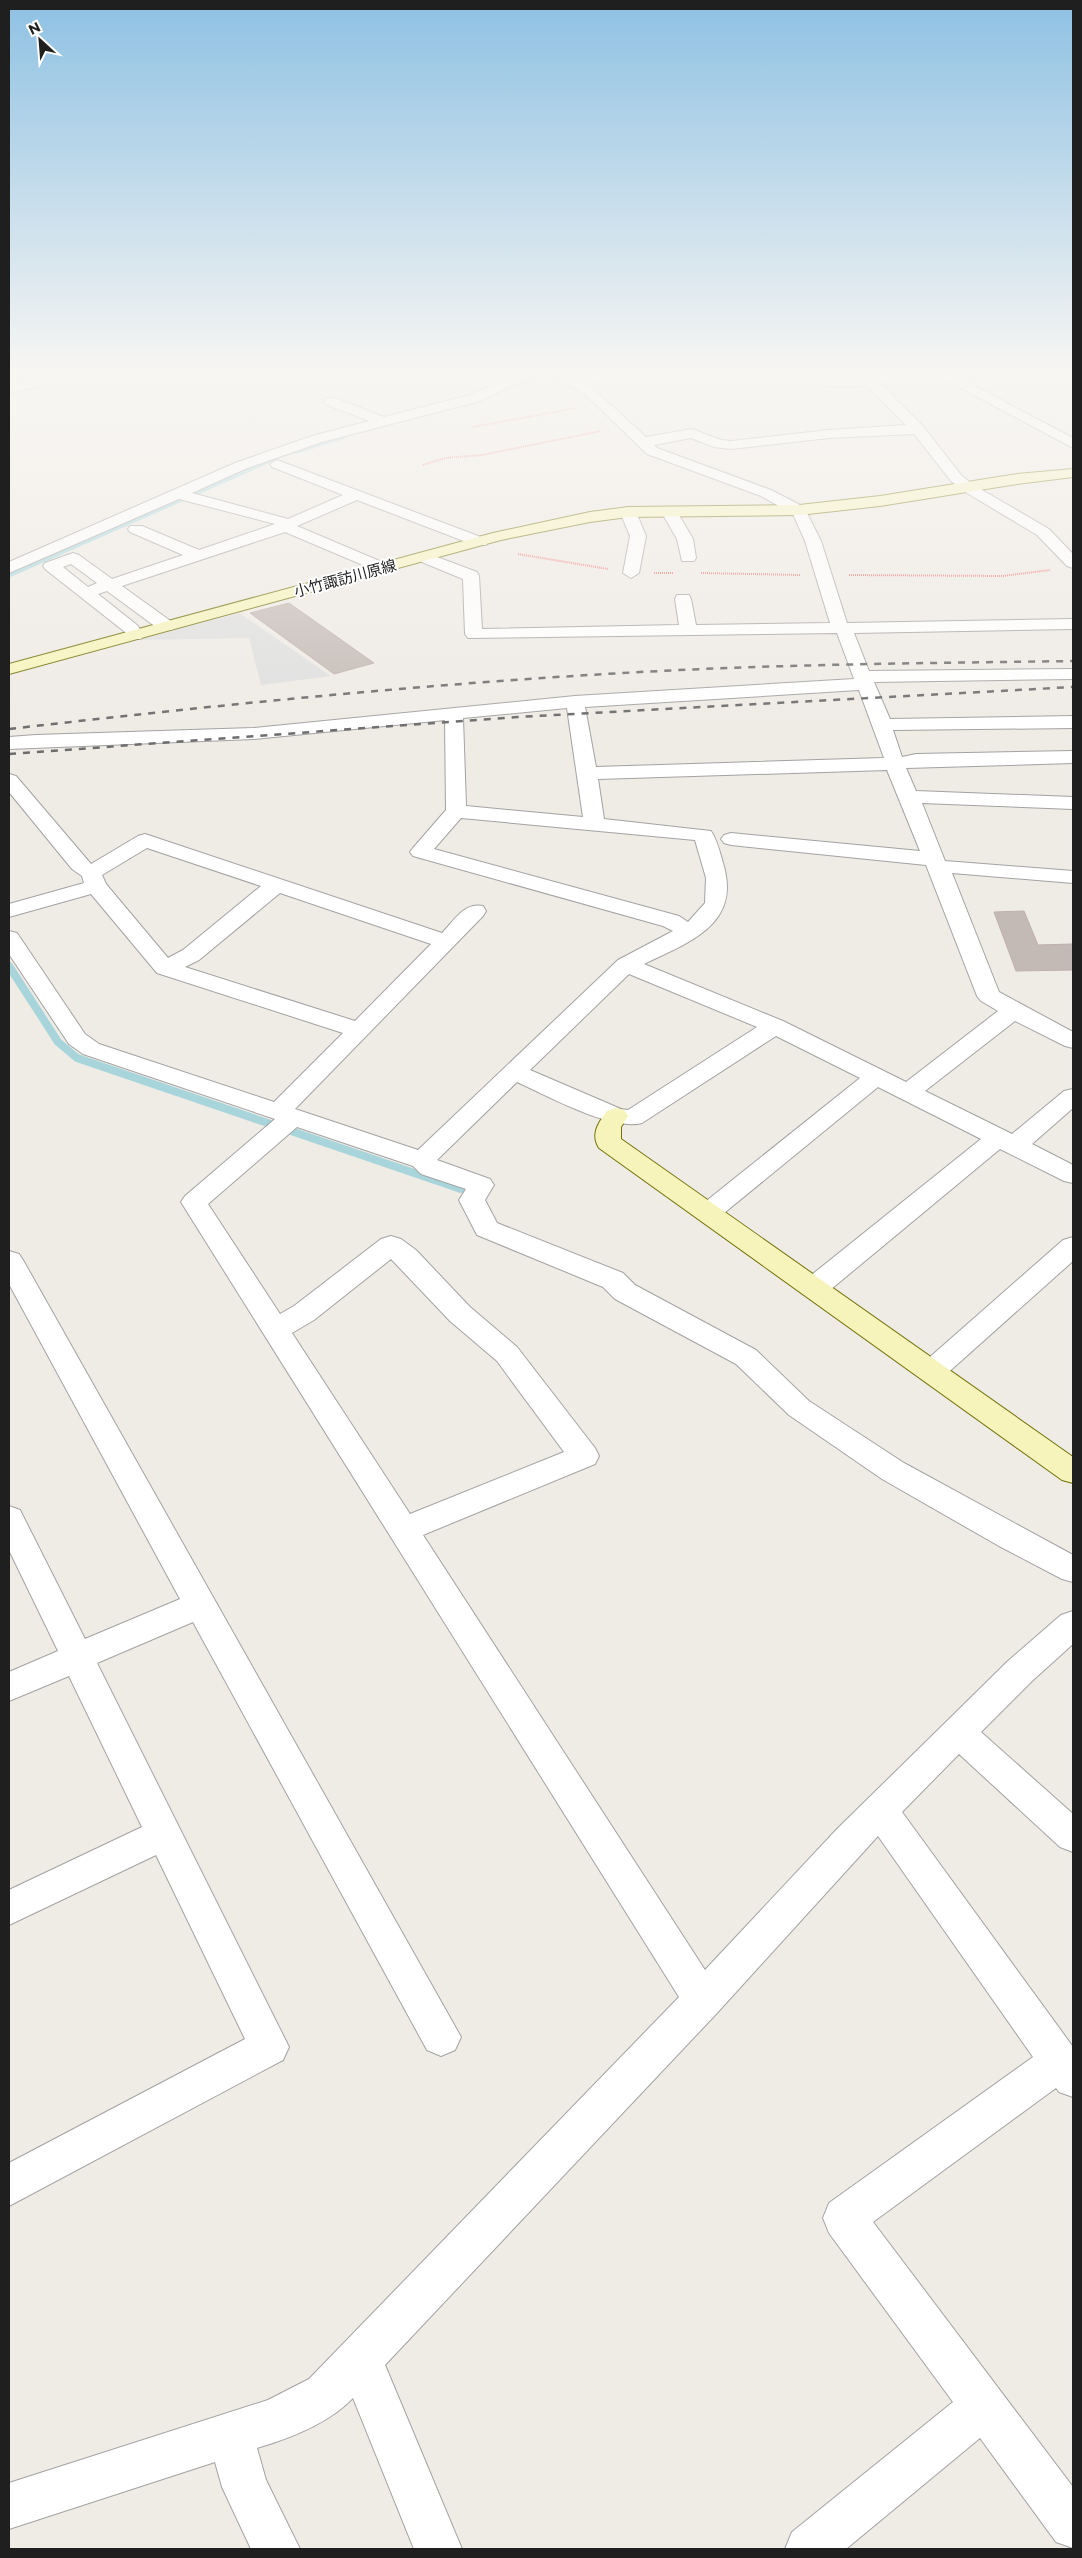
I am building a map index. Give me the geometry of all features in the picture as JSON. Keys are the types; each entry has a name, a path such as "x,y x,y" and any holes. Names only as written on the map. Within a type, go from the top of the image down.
{"main road":[{"name":"小竹諏訪川原線","path":"9,669 423,557 590,517 628,512 797,510 880,501 934,492"},
{"path":"616,1116 608,1126 608,1142 1073,1472"}],"street":[{"path":"9,568 182,492"},
{"path":"354,492 473,544"},
{"path":"764,492 797,510 813,541 842,628 882,725 904,790 910,798 989,996 1013,1011 1073,1041"},
{"path":"976,492 1043,532 1073,563"},
{"path":"178,494 280,520 288,524 294,531 383,568"},
{"path":"85,593 112,586 288,524 358,494"},
{"path":"628,512 638,536 631,573"},
{"path":"670,513 685,539 688,558"},
{"path":"136,529 199,556"},
{"path":"423,557 471,576 474,634 1073,624"},
{"path":"135,635 131,629 51,566 73,558 166,626"},
{"path":"683,599 688,630"},
{"path":"9,743 61,738 95,739 227,734 380,722 575,702 864,681 1073,674"},
{"path":"575,702 594,824"},
{"path":"454,713 456,810 420,852 671,921 689,931"},
{"path":"882,725 1073,722"},
{"path":"587,773 896,764 916,760 1073,757"},
{"path":"9,780 79,865 94,879 165,968 359,1030"},
{"path":"910,798 1073,803"},
{"path":"422,1160 626,965 689,931 710,915 717,902 717,885 704,835 456,810"},
{"path":"732,839 1073,877"},
{"path":"9,911 94,879 146,840 446,942"},
{"path":"165,968 191,955 277,884"},
{"path":"475,911 359,1030 283,1121 194,1202 277,1329 703,2000"},
{"path":"9,938 78,1039 91,1049 283,1121 422,1160 430,1168 481,1185 472,1200 486,1230 613,1280 625,1292 746,1357 799,1408 885,1465 1010,1537 1073,1570"},
{"path":"626,965 775,1026 1073,1175"},
{"path":"907,1093 1013,1011"},
{"path":"514,1072 616,1116 633,1118 775,1026"},
{"path":"709,1212 876,1077"},
{"path":"814,1288 1006,1142 1073,1096"},
{"path":"277,1329 304,1314 391,1245 406,1256 460,1314 507,1354 584,1456 403,1530"},
{"path":"932,1371 1073,1246"},
{"path":"9,1260 441,2037"},
{"path":"9,1518 76,1658 269,2047 9,2185"},
{"path":"9,1687 201,1604"},
{"path":"9,2506 275,2420 325,2395 703,2000 850,1840 1020,1671 1073,1624"},
{"path":"958,1732 1073,1836"},
{"path":"881,1811 1033,2026 1067,2070 844,2218 1073,2525"},
{"path":"9,1908 163,1834"},
{"path":"360,2358 438,2549"},
{"path":"809,2549 985,2405"},
{"path":"231,2435 245,2487 276,2549"}],"path":[{"path":"473,544 631,573 679,573"},
{"path":"698,573 1003,576 1056,570"}],"shaded area":[{"path":"239,613 331,676 261,685 249,638 138,640"}],"building":[{"path":"289,603 374,663 334,674 250,613"},
{"path":"1024,911 1038,945 1073,944 1073,970 1016,971 994,912"}],"waterway":[{"path":"9,575 197,492"},
{"path":"9,966 58,1042 77,1058 461,1189"}],"railway":[{"path":"9,729 334,695 497,681 763,667 1073,661"},
{"path":"9,754 517,717 1073,687"}]}
